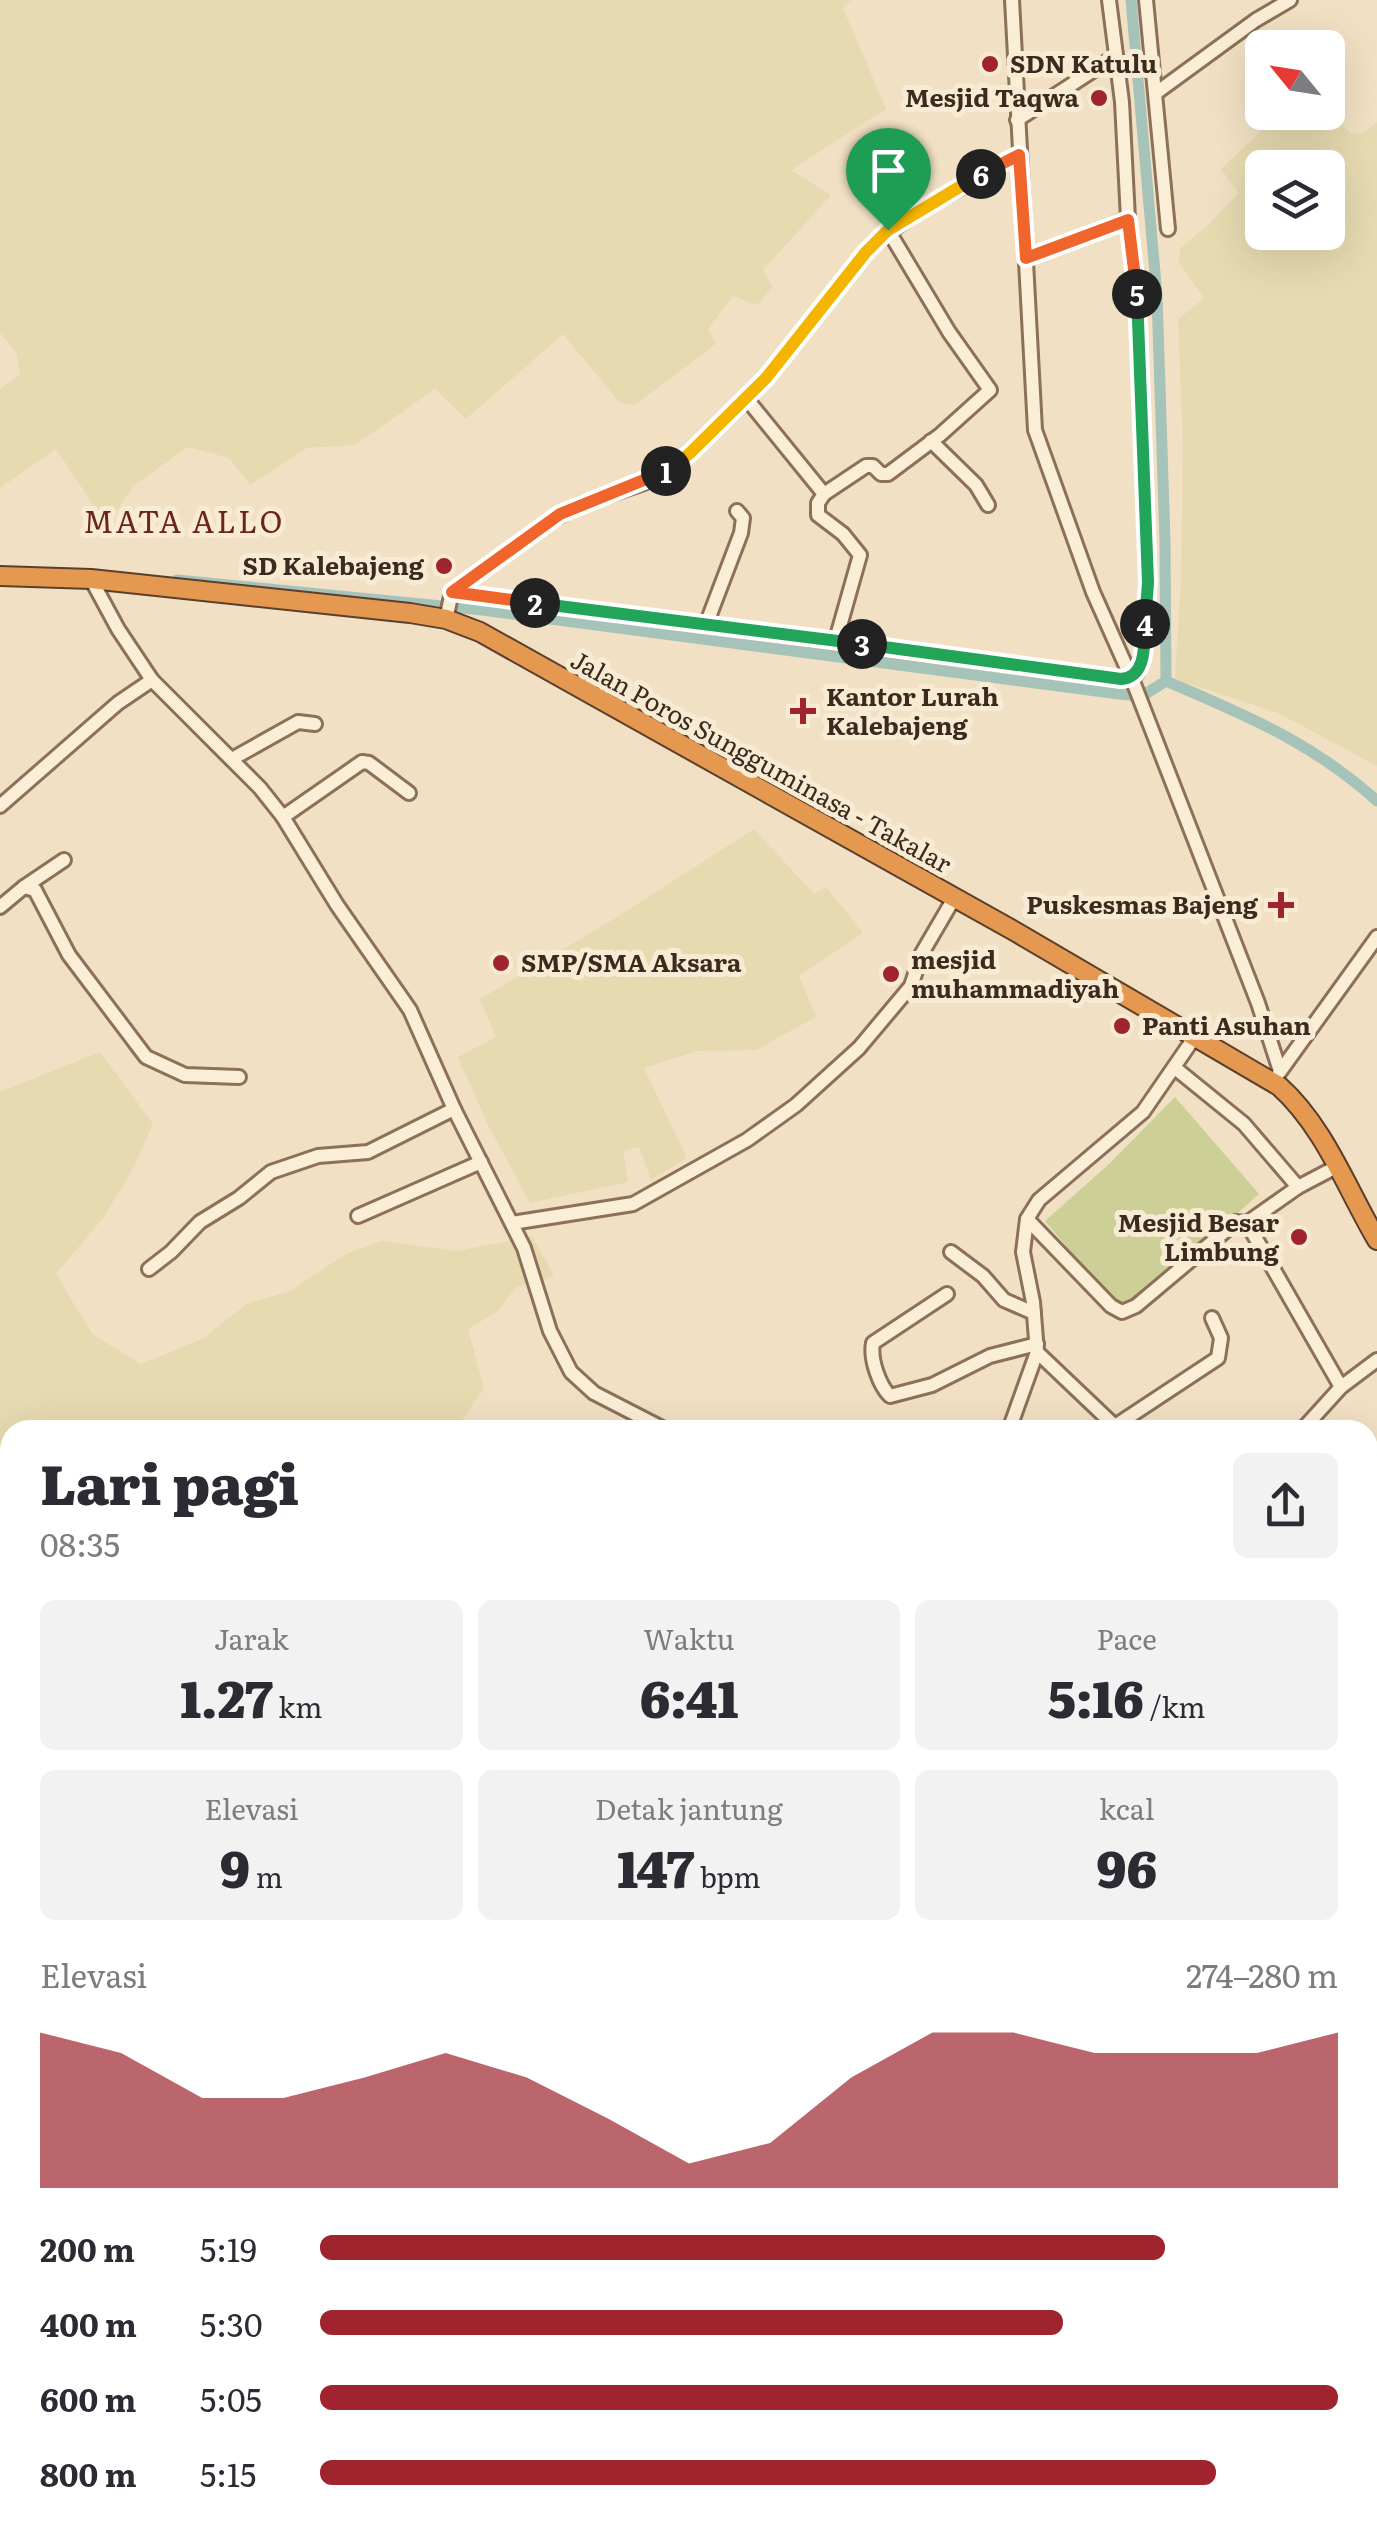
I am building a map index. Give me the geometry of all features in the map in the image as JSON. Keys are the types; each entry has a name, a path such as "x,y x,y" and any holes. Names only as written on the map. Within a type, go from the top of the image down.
{"highway":[{"name":"Jalan Poros Sungguminasa - Takalar","path":"0,576 91,578 348,605 449,603 497,642 953,900 1276,1076 1370,1213 1377,1240"}],"street":[{"path":"1012,0 1034,430 1099,606 1133,681 1252,986 1276,1076"},
{"path":"1108,0 1122,102 1128,220 1138,295 1148,582 1143,653 1133,681"},
{"path":"1146,0 1168,229"},
{"path":"1156,93 1290,0"},
{"path":"1018,120 1114,57"},
{"path":"449,603 560,514 670,469 746,398 799,340 874,242 888,230 1019,155"},
{"path":"1026,258 1128,220"},
{"path":"836,640 860,555 844,534 818,515 818,503 824,494 866,466 888,474 987,394 990,386 950,332 888,230"},
{"path":"746,398 824,494"},
{"path":"931,441 976,486 988,506"},
{"path":"706,625 736,552 743,518 737,511"},
{"path":"91,578 118,629 152,680 283,817 410,1010 454,1110 512,1223 530,1264 550,1331 571,1372 594,1393 647,1420"},
{"path":"449,603 706,625 1133,681"},
{"path":"0,806 118,703 152,680"},
{"path":"232,760 298,722 315,724"},
{"path":"283,817 362,762 369,763 409,793"},
{"path":"0,907 64,860"},
{"path":"24,887 39,895 68,955 146,1057 185,1074 239,1077"},
{"path":"512,1223 633,1204 746,1140 796,1105 848,1059 911,986 922,953 953,900"},
{"path":"1276,1076 1377,937"},
{"path":"1012,1420 1037,1348 1023,1252 1027,1219 1050,1190 1143,1112 1196,1035"},
{"path":"1176,1068 1244,1124 1298,1187"},
{"path":"149,1269 200,1222 239,1198 270,1172 318,1156 368,1152 454,1110"},
{"path":"358,1216 481,1162"},
{"path":"1027,1219 1110,1306 1122,1312 1136,1306 1236,1222 1247,1223 1298,1187 1338,1166"},
{"path":"1247,1223 1341,1387"},
{"path":"951,1252 984,1276 1004,1300 1034,1313"},
{"path":"946,1294 873,1343 881,1384 890,1396 932,1385 990,1356 1037,1348"},
{"path":"1129,1420 1218,1358 1222,1345 1212,1318"},
{"path":"1037,1348 1109,1420"},
{"path":"1311,1420 1341,1387 1377,1360"}],"shaded area":[{"path":"0,0 851,0 843,8 886,109 791,170 831,195 763,270 773,287 757,305 733,296 708,329 716,344 635,405 620,403 563,334 466,419 435,389 355,445 307,448 250,485 229,458 188,447 133,486 111,520 101,516 56,449 0,488 0,389 20,375 17,354 0,333"},
{"path":"1377,122 1377,766 1278,713 1175,679 1183,447 1178,319 1204,298 1179,262 1180,248 1239,193 1221,169 1262,130 1345,127 1352,134 1363,133"},
{"path":"754,829 814,894 826,887 863,933 799,976 816,1017 756,1050 697,1051 644,1068 687,1158 651,1180 639,1147 623,1151 628,1182 530,1203 488,1125 458,1057 496,1037 480,999"},
{"path":"100,1052 153,1124 104,1217 56,1274 92,1334 141,1364 202,1339 248,1303 288,1292 346,1254 382,1241 457,1251 532,1236 554,1276 516,1287 498,1311 468,1329 484,1388 462,1420 0,1420 0,1092"}],"green space":[{"path":"1175,1097 1259,1194 1124,1315 1045,1221"}],"waterway":[{"path":"1131,0 1157,296 1166,681"},
{"path":"177,580 482,610 1119,694 1142,696 1166,681"},
{"path":"1166,681 1303,746 1377,801"}],"place":[{"name":"SDN Katulu","path":"990,64"},
{"name":"Mesjid Taqwa","path":"1099,98"},
{"name":"SD Kalebajeng","path":"444,566"},
{"name":"Kantor Lurah Kalebajeng","path":"803,711"},
{"name":"Puskesmas Bajeng","path":"1281,905"},
{"name":"SMP/SMA Aksara","path":"501,963"},
{"name":"mesjid muhammadiyah","path":"891,974"},
{"name":"Panti Asuhan","path":"1122,1026"},
{"name":"Mesjid Besar Limbung","path":"1299,1237"}],"district":[{"name":"MATA ALLO","path":"184,523"}],"route":[{"path":"1019,155 1026,258 1128,220 1138,295 1148,582 1143,653 1137,673 1131,678 452,592 548,522 582,504 644,482 680,462 766,378 874,242 888,230 1019,155"}]}
